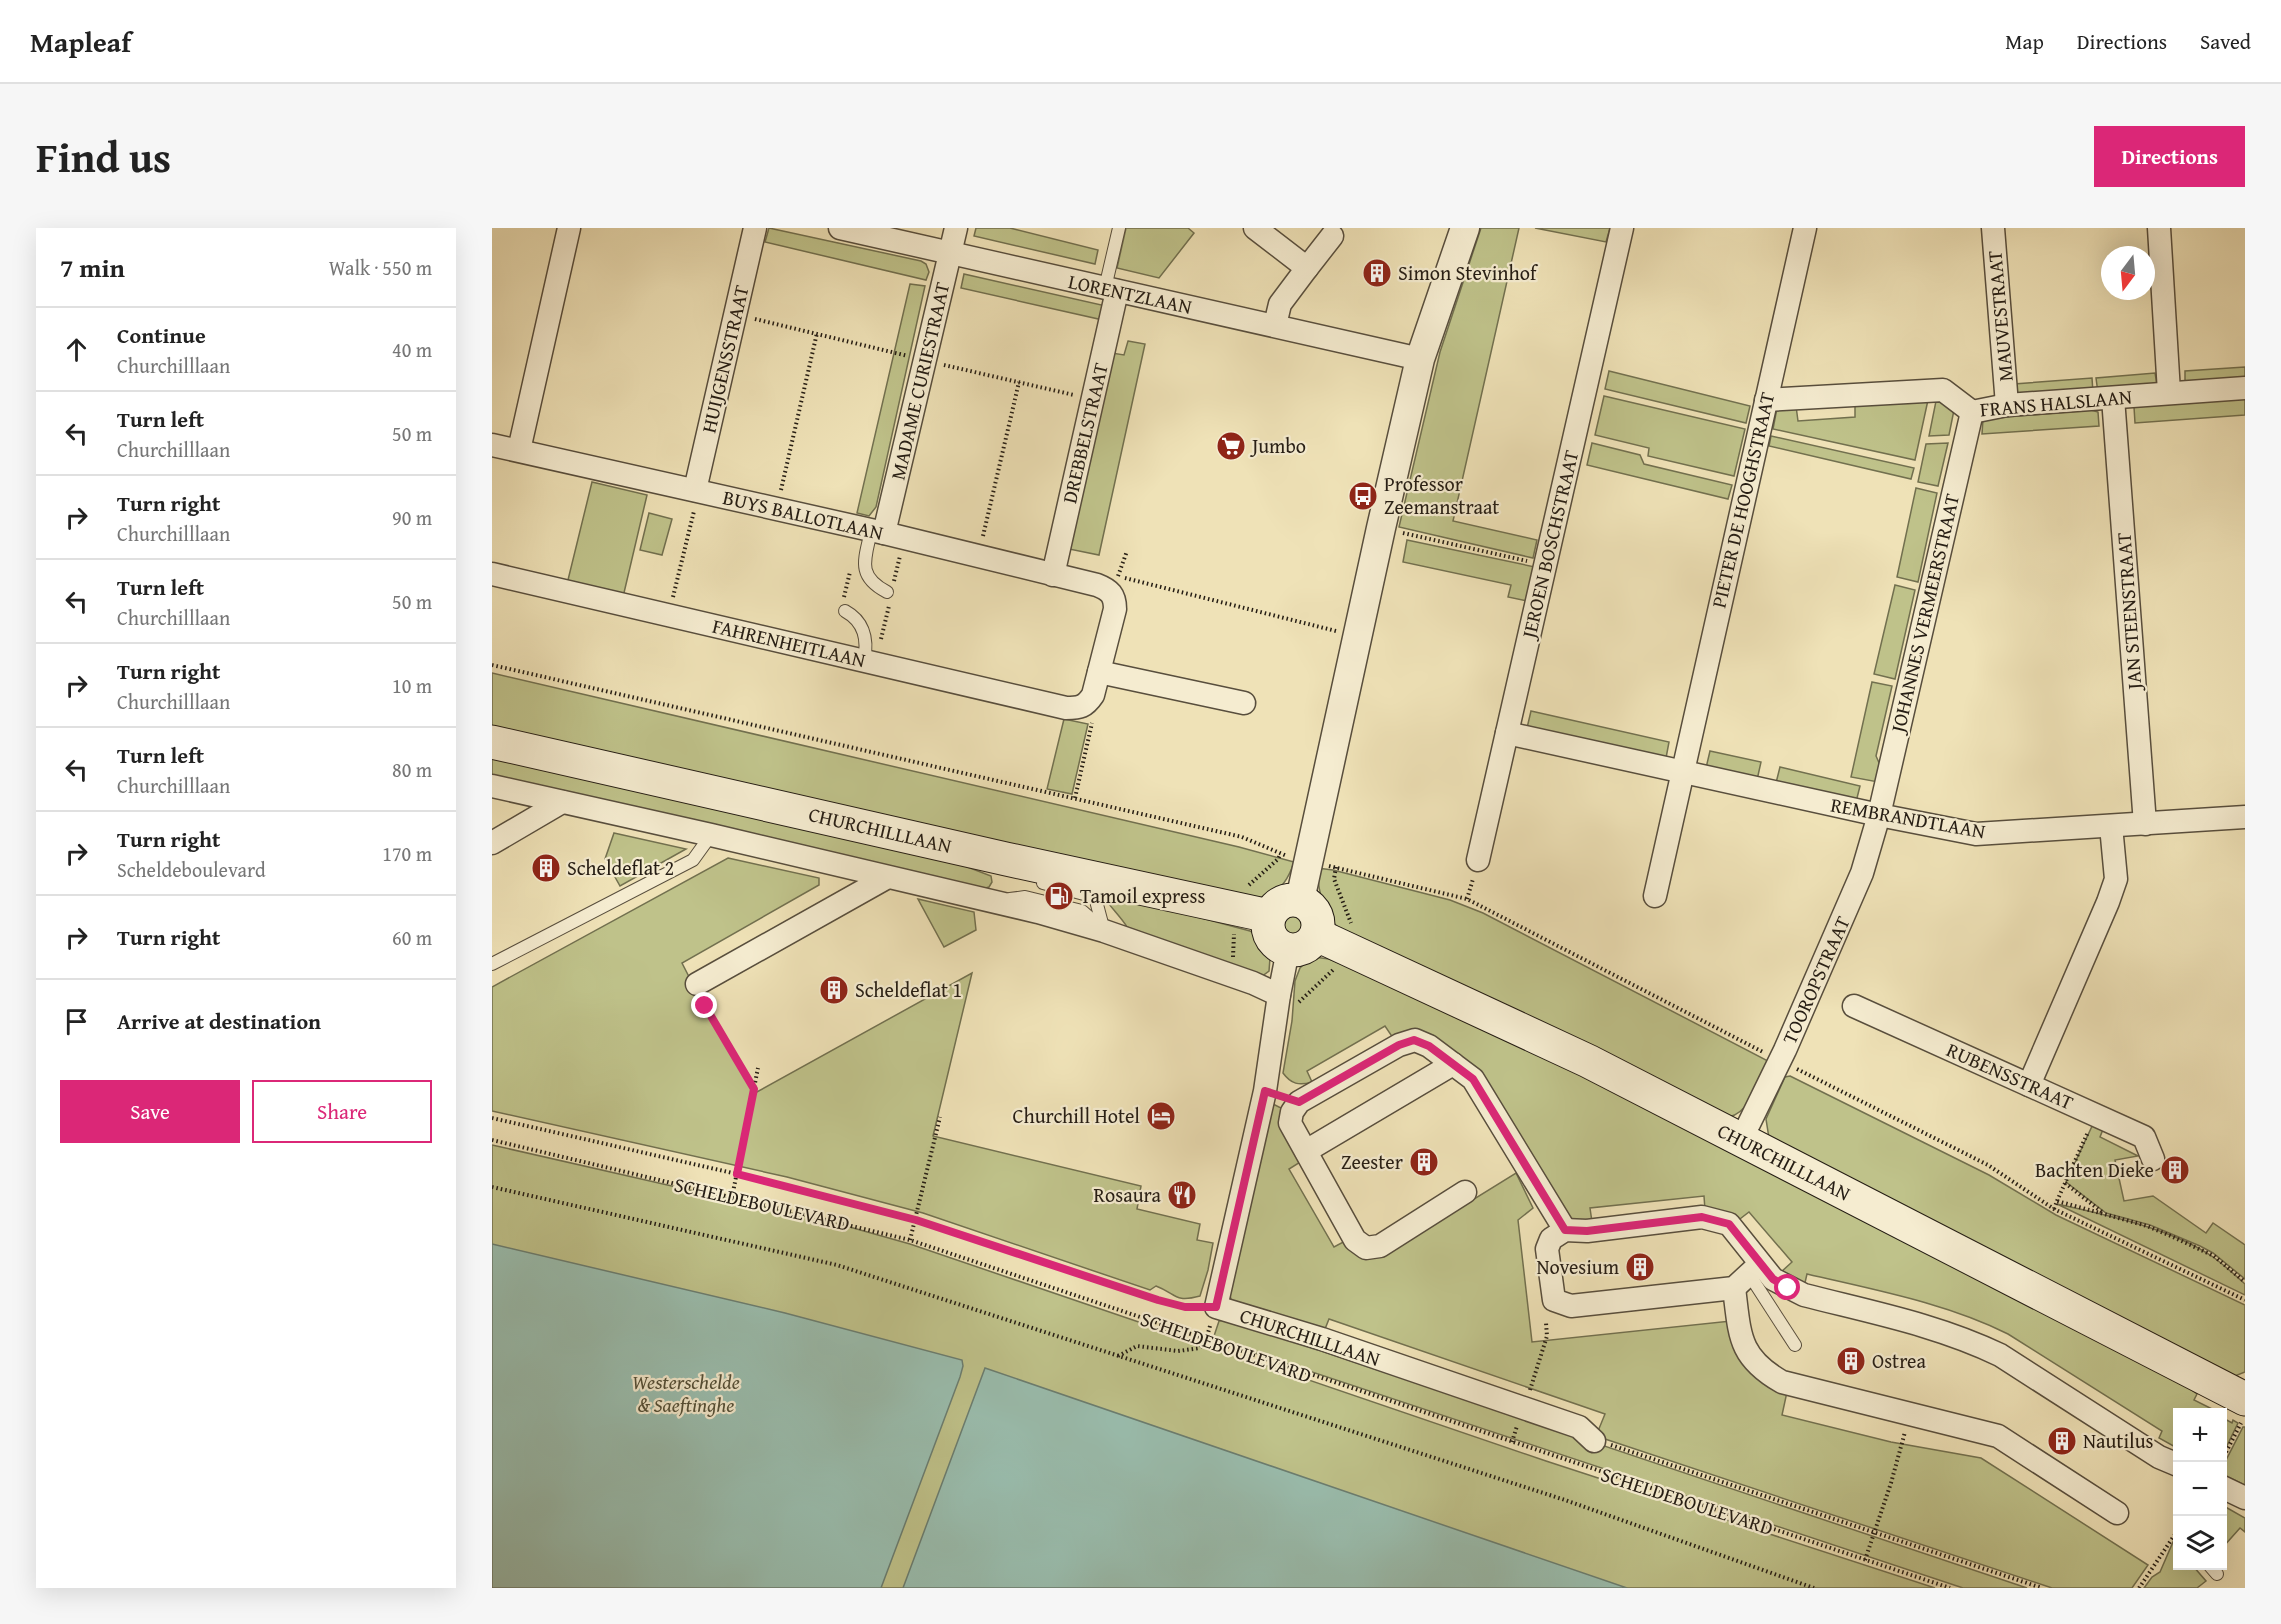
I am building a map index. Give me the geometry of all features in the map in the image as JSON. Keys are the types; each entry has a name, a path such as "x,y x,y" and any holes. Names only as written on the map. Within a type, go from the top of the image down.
{"main road":[{"name":"CHURCHILLLAAN","path":"492,742 1020,872 1269,916"},
{"path":"1287,900 1300,900 1312,907 1319,921 1317,935 1310,945 1300,950 1288,950 1275,943 1268,930 1269,916 1276,905 1287,900"},
{"name":"CHURCHILLLAAN","path":"1317,935 1588,1060 2244,1403"}],"street":[{"path":"519,450 569,228"},
{"name":"HUIJGENSSTRAAT","path":"697,490 755,228"},
{"name":"LORENTZLAAN","path":"840,228 1420,359"},
{"name":"MADAME CURIESTRAAT","path":"872,531 956,228"},
{"path":"1254,228 1307,268"},
{"path":"1300,900 1307,860 1420,359 1464,228"},
{"name":"JEROEN BOSCHSTRAAT","path":"1478,860 1622,228"},
{"name":"PIETER DE HOOGHSTRAAT","path":"1681,772 1805,228"},
{"name":"MAUVESTRAAT","path":"1993,228 2007,405"},
{"path":"2159,228 2169,392"},
{"path":"1275,325 1280,304 1332,236"},
{"name":"DREBBELSTRAAT","path":"1053,575 1111,290"},
{"name":"FRANS HALSLAAN","path":"1766,400 1943,390 1972,412 2007,405 2245,388"},
{"name":"JAN STEENSTRAAT","path":"2113,398 2145,824"},
{"name":"JOHANNES VERMEERSTRAAT","path":"1879,815 1972,412"},
{"name":"BUYS BALLOTLAAN","path":"492,445 777,508 1097,585 1112,593 1115,600 1099,672"},
{"name":"FAHRENHEITLAAN","path":"492,574 1066,708 1079,708 1087,705"},
{"path":"1087,705 1093,695 1099,672 1244,703"},
{"name":"REMBRANDTLAAN","path":"1507,734 1976,834 2245,817"},
{"path":"1655,896 1681,772"},
{"path":"492,786 996,902 1104,931 1253,983 1279,995"},
{"path":"492,843 562,802"},
{"name":"TOOROPSTRAAT","path":"1742,1140 1780,1061 1862,873 1879,815"},
{"path":"2029,1085 2116,879 2111,826"},
{"path":"697,984 886,878"},
{"name":"CHURCHILLLAAN","path":"1288,950 1265,1091 1216,1307 1322,1339 1587,1434"},
{"name":"RUBENSSTRAAT","path":"1854,1006 2144,1137 2152,1159"},
{"path":"1465,1192 1380,1246 1366,1248 1355,1240 1290,1123 1292,1112 1299,1102 1399,1045 1414,1040 1429,1046 1473,1079 1565,1230"},
{"path":"1306,1151 1454,1064"},
{"path":"1265,1091 1299,1102"},
{"path":"2117,1514 1998,1436 1782,1383 1767,1374 1753,1362 1741,1337 1748,1275 1729,1224 1702,1217 1587,1231 1565,1230 1551,1239 1547,1249 1554,1300 1571,1306 1748,1275 1773,1279 1804,1295 1926,1326 1972,1342 2000,1355 2159,1457 2173,1464"},
{"path":"2227,1489 2245,1498"}],"lane":[{"path":"1111,290 1119,228"},
{"name":"MADAME CURIESTRAAT","path":"872,531 864,560 866,575 875,586 886,592"},
{"path":"844,610 855,617 863,629 867,645 864,661"},
{"path":"492,963 693,860 711,835"},
{"path":"1020,872 1095,897 1104,931"},
{"path":"1748,1275 1795,1344"}],"path":[{"path":"777,508 817,333"},
{"path":"978,556 1019,382"},
{"path":"669,615 697,490"},
{"path":"844,610 872,531"},
{"path":"1416,536 1545,565"},
{"path":"1127,551 1118,576 1357,636"},
{"path":"492,665 1242,837 1280,855 1467,898 1780,1061 1988,1165 2054,1209 2245,1300"},
{"path":"1075,798 1092,722 1087,705"},
{"path":"1467,898 1470,886"},
{"path":"705,1006 754,1089"},
{"path":"732,1197 758,1068"},
{"path":"2054,1209 2096,1115"},
{"path":"910,1240 940,1117"},
{"name":"SCHELDEBOULEVARD","path":"492,1118 737,1174 916,1220 1158,1300 1185,1307 1216,1307"},
{"name":"SCHELDEBOULEVARD","path":"492,1140 910,1240 1950,1588"},
{"path":"2065,1183 2104,1214"},
{"path":"492,1187 837,1265 1565,1500 1814,1588"},
{"path":"2057,1201 2147,1226 2196,1247 2214,1256 2245,1282"},
{"path":"1118,1356 1137,1346 1179,1351 1200,1348 1206,1340 1216,1307"},
{"path":"1530,1390 1547,1336 1546,1323"},
{"path":"2227,1449 2244,1403"},
{"path":"1865,1560 1891,1484 1909,1414"},
{"name":"SCHELDEBOULEVARD","path":"1587,1434 1610,1445 2042,1588"},
{"path":"2139,1588 2173,1537"}],"green space":[{"path":"769,228 921,261 926,264 929,272 926,280 765,242"},
{"path":"976,228 1010,228 1098,250 1095,264 974,236"},
{"path":"1126,228 1188,228 1194,233 1159,278 1117,268"},
{"path":"1481,228 1519,228 1453,521 1537,540 1533,558 1399,527 1440,352"},
{"path":"1535,228 1610,228 1606,242"},
{"path":"964,274 1106,306 1103,320 961,288"},
{"path":"910,284 925,286 876,507 869,516 857,513"},
{"path":"1128,341 1145,344 1099,555 1069,549 1112,353 1124,355"},
{"path":"2245,367 2245,382 2185,382 2185,371"},
{"path":"1609,371 1750,406 1746,423 1605,389"},
{"path":"2155,373 2157,385 2098,393 2096,378"},
{"path":"2092,378 2093,393 2014,395 2014,384"},
{"path":"1604,396 1745,429 1734,476 1648,456 1649,448 1595,435"},
{"path":"1937,396 1954,410 1949,435 1929,436"},
{"path":"2245,399 2245,415 2135,423 2134,407"},
{"path":"1928,400 1915,460 1773,429 1777,408 1796,406 1798,421 1855,417 1855,402"},
{"path":"2091,410 2098,412 2099,426 1982,434 1983,419"},
{"path":"1771,436 1914,468 1911,479 1769,446"},
{"path":"1592,443 1640,455 1644,464 1732,485 1728,499 1587,465"},
{"path":"1948,443 1938,486 1918,482 1926,444"},
{"path":"592,482 647,495 623,597 567,584"},
{"path":"1916,488 1937,493 1918,582 1897,577"},
{"path":"649,513 672,519 662,555 640,550"},
{"path":"1407,540 1535,567 1527,601 1508,597 1511,585 1403,562"},
{"path":"1895,585 1915,590 1895,679 1874,674"},
{"path":"492,673 1239,847 1294,862 1281,887 1270,895 1256,898 492,733"},
{"path":"1872,682 1892,686 1876,756 1881,767 1878,782 1851,777"},
{"path":"1531,711 1669,742 1666,758 1527,728"},
{"path":"1064,719 1088,724 1072,794 1047,789"},
{"path":"1710,751 1761,762 1757,780 1706,768"},
{"path":"492,753 944,858 991,876 992,882 989,887 982,889 492,778"},
{"path":"1780,767 1860,786 1856,802 1776,783"},
{"path":"614,833 686,849 620,886 605,859"},
{"path":"728,858 819,878 819,885 682,963 705,1008 755,1093 972,973 933,1136 1141,1186 1137,1209 1200,1224 1197,1240 1213,1243 1200,1296 1185,1299 1176,1297 1156,1286 1150,1290 923,1213 787,1177 492,1111 492,987"},
{"path":"1317,868 1450,900 1483,913 1768,1061 1749,1102 1737,1114 1729,1117 1340,929 1329,917 1323,901"},
{"path":"1101,891 1250,931 1256,935 1270,958 1269,971 1261,977 1127,927 1106,901"},
{"path":"918,899 974,912 976,930 944,947"},
{"path":"1294,912 1303,916 1307,925 1303,934 1294,938 1285,934 1281,925 1285,916"},
{"path":"1314,957 1329,959 1442,1004 2174,1377 2197,1394 2194,1400 2210,1408 2173,1408 2173,1446 2159,1438 2162,1431 2008,1334 1984,1323 1910,1298 1807,1274 1804,1287 1780,1273 1792,1262 1749,1212 1736,1222 1705,1210 1704,1196 1590,1208 1592,1222 1578,1224 1561,1214 1486,1082 1393,1038 1385,1026 1307,1071 1312,1082 1299,1084 1292,1082 1283,1073 1292,1021 1295,981 1300,968"},
{"path":"1790,1076 1989,1175 2056,1215 2245,1305 2245,1372 2235,1376 1769,1138 1766,1119 1785,1077"},
{"path":"1271,1103 1283,1109 1302,1161 1289,1169 1334,1247 1347,1240 1387,1253 1516,1173 1533,1208 1518,1220 1532,1342 1731,1321 1787,1392 1782,1415 1891,1442 1981,1458 2148,1565 2132,1588 2052,1588 1596,1436 1605,1414 1329,1319 1323,1334 1232,1304 1229,1291"},
{"path":"2094,1122 2104,1127 2100,1137 2138,1156 2115,1160 2124,1201 2153,1196 2206,1233 2213,1223 2245,1245 2245,1279 2213,1253 2200,1246 2150,1225 2106,1213 2066,1182"},
{"name":"Westerschelde & Saeftinghe","path":"492,1145 839,1224 910,1244 1546,1461 1935,1588 492,1588"},
{"path":"2057,1204 2138,1224 2178,1238 2217,1260 2245,1284 2245,1295"},
{"path":"1226,1319 2027,1588 1963,1588 1213,1339 1219,1321"},
{"path":"2227,1420 2238,1423 2227,1446"},
{"path":"2245,1427 2245,1485 2227,1476 2227,1458"},
{"path":"2227,1508 2245,1518 2245,1532 2240,1528 2227,1543"},
{"path":"2173,1542 2173,1570 2196,1570 2206,1581 2197,1588 2144,1588 2152,1577 2160,1572"}],"shaded area":[{"path":"492,1244 785,1313 962,1360 960,1377 881,1588 492,1588"},
{"path":"985,1368 1627,1588 903,1588"}],"place":[{"name":"Simon Stevinhof","path":"1377,273"},
{"name":"Jumbo","path":"1231,446"},
{"name":"Professor Zeemanstraat","path":"1363,496"},
{"name":"Scheldeflat 2","path":"546,868"},
{"name":"Tamoil express","path":"1059,896"},
{"name":"Scheldeflat 1","path":"834,990"},
{"name":"Churchill Hotel","path":"1161,1116"},
{"name":"Zeester","path":"1424,1162"},
{"name":"Bachten Dieke","path":"2175,1170"},
{"name":"Rosaura","path":"1182,1195"},
{"name":"Novesium","path":"1640,1267"},
{"name":"Ostrea","path":"1851,1361"},
{"name":"Nautilus","path":"2062,1441"}],"route":[{"path":"705,1006 754,1089 737,1174 916,1220 1158,1300 1185,1307 1216,1307 1265,1091 1299,1102 1399,1045 1414,1040 1429,1046 1473,1079 1565,1230 1587,1231 1702,1217 1729,1224 1773,1279 1788,1288"}]}
